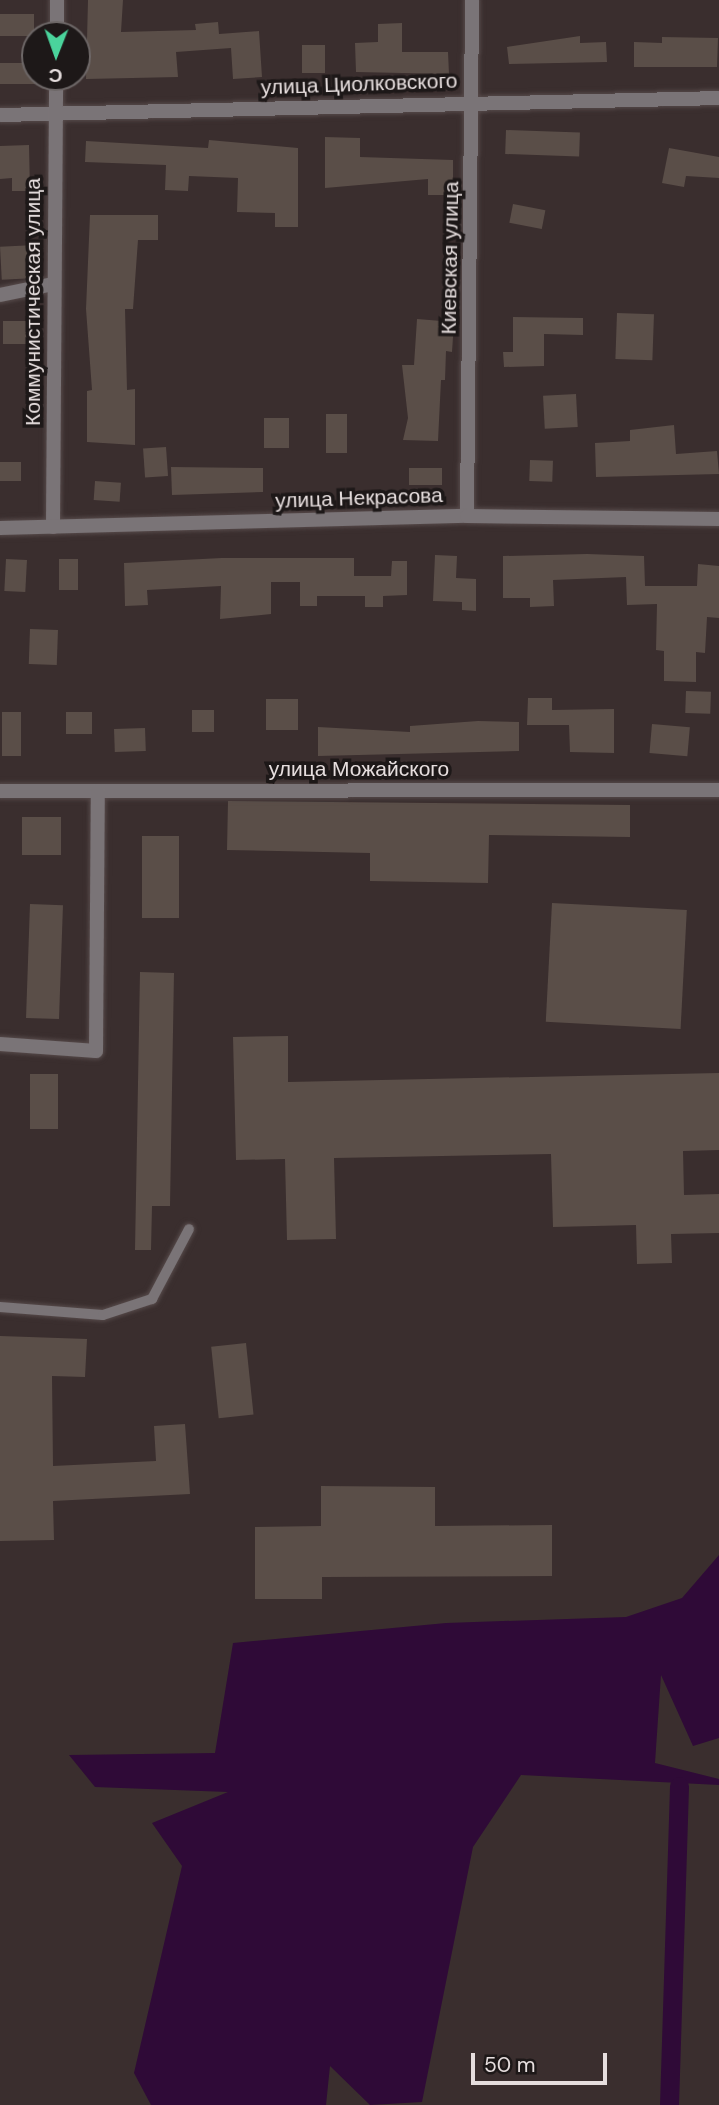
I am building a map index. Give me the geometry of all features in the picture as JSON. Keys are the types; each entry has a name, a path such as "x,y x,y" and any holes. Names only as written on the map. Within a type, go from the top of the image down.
{"street":[{"path":"57,0 57,21"},
{"name":"Киевская улица","path":"467,516 474,102 472,0"},
{"name":"Коммунистическая улица","path":"53,527 56,91"},
{"name":"улица Циолковского","path":"0,115 719,98"},
{"path":"0,295 53,285"},
{"name":"улица Некрасова","path":"0,528 467,516 719,519"},
{"path":"0,1044 96,1051 98,790"},
{"name":"улица Можайского","path":"0,791 719,790"}],"lane":[{"path":"0,1307 103,1315 152,1299 189,1229"}],"shaded area":[{"path":"719,1555 719,1738 693,1746 661,1675 655,1763 719,1779 719,1785 521,1775 473,1847 422,2102 370,2105 330,2066 326,2105 151,2105 134,2073 182,1866 152,1823 228,1792 95,1787 69,1755 215,1753 233,1643 446,1623 626,1617 682,1598"}],"building":[{"path":"88,0 123,0 121,32 196,30 195,24 218,22 219,34 259,31 262,77 233,79 231,48 176,52 178,77 91,79 91,21 87,21"},
{"path":"0,14 34,14 34,21 21,21 21,36 0,36"},
{"path":"402,23 402,52 448,52 449,74 356,72 355,43 378,42 378,24"},
{"path":"580,36 580,43 606,42 607,62 509,64 507,47"},
{"path":"662,37 718,38 717,67 634,67 634,42 662,43"},
{"path":"302,45 325,45 325,73 302,73"},
{"path":"0,63 21,63 21,84 0,84"},
{"path":"506,130 580,133 579,157 505,154"},
{"path":"325,137 360,138 360,157 453,160 453,195 428,195 428,179 325,188"},
{"path":"209,140 298,148 298,227 275,227 275,213 237,212 238,178 189,176 188,191 165,190 166,165 85,162 86,141 208,148"},
{"path":"29,145 30,191 12,191 12,178 0,179 0,146"},
{"path":"669,148 719,157 719,178 686,176 684,187 662,183"},
{"path":"513,204 545,210 542,229 509,223"},
{"path":"90,215 158,215 158,240 138,240 133,309 125,309 127,390 135,389 135,445 87,442 87,391 92,390 86,309"},
{"path":"35,245 37,278 2,280 0,247"},
{"path":"617,313 654,314 652,360 615,359"},
{"path":"513,317 583,318 583,335 544,334 544,366 504,367 503,352 513,352"},
{"path":"417,319 454,322 452,352 446,351 445,380 441,380 438,441 403,440 408,418 402,365 414,365"},
{"path":"3,321 34,321 34,344 3,344"},
{"path":"576,394 578,427 545,429 543,396"},
{"path":"326,414 347,414 347,453 326,453"},
{"path":"264,418 289,418 289,448 264,448"},
{"path":"674,425 676,454 717,451 719,474 596,477 595,443 630,441 630,430"},
{"path":"166,447 168,476 145,478 143,449"},
{"path":"530,460 553,461 552,482 529,481"},
{"path":"0,462 21,462 21,481 0,481"},
{"path":"171,467 263,468 263,492 172,495"},
{"path":"409,468 442,468 442,485 409,485"},
{"path":"95,481 121,483 120,502 94,500"},
{"path":"435,555 457,556 456,578 476,579 476,611 462,610 462,602 433,601"},
{"path":"503,556 644,556 645,586 697,586 698,564 719,566 719,618 707,617 705,653 696,652 696,682 664,681 664,651 656,650 657,604 627,605 626,577 553,580 554,606 530,607 530,598 503,598"},
{"path":"222,558 354,558 354,576 391,576 392,561 407,561 407,595 383,596 383,607 365,607 365,596 317,596 317,606 300,606 300,582 271,582 271,614 220,619 221,586 147,590 148,605 125,606 124,563"},
{"path":"6,559 27,560 25,592 4,591"},
{"path":"59,559 78,559 78,590 59,590"},
{"path":"30,629 58,630 57,665 29,664"},
{"path":"686,691 711,692 710,714 685,713"},
{"path":"528,698 552,698 552,710 614,709 614,753 570,752 569,725 527,725"},
{"path":"266,699 298,699 298,730 266,730"},
{"path":"192,710 214,710 214,732 192,732"},
{"path":"2,712 21,712 21,756 2,756"},
{"path":"66,712 92,712 92,734 66,734"},
{"path":"478,721 519,722 519,751 318,756 318,727 410,732 410,726"},
{"path":"652,724 690,727 687,756 649,753"},
{"path":"145,728 146,751 115,752 114,729"},
{"path":"228,801 630,805 630,837 489,835 488,883 370,881 370,853 227,850"},
{"path":"22,817 61,817 61,855 22,855"},
{"path":"142,836 179,836 179,918 142,918"},
{"path":"552,903 687,910 681,1029 546,1022"},
{"path":"30,904 63,905 59,1019 26,1018"},
{"path":"140,972 174,973 170,1206 152,1206 151,1250 135,1250"},
{"path":"288,1036 288,1082 719,1073 719,1150 683,1151 684,1195 719,1194 719,1233 671,1234 672,1263 637,1264 636,1225 553,1227 551,1154 334,1158 336,1239 287,1240 285,1159 236,1160 233,1037"},
{"path":"30,1074 58,1074 58,1129 30,1129"},
{"path":"0,1336 87,1339 85,1377 52,1376 53,1466 156,1461 154,1426 185,1424 190,1494 53,1501 54,1540 0,1541"},
{"path":"246,1343 254,1415 219,1418 211,1347"},
{"path":"321,1486 435,1487 435,1526 552,1525 552,1576 322,1577 322,1599 255,1599 255,1527 321,1526"}],"waterway":[{"path":"669,2105 679,1786"}]}
